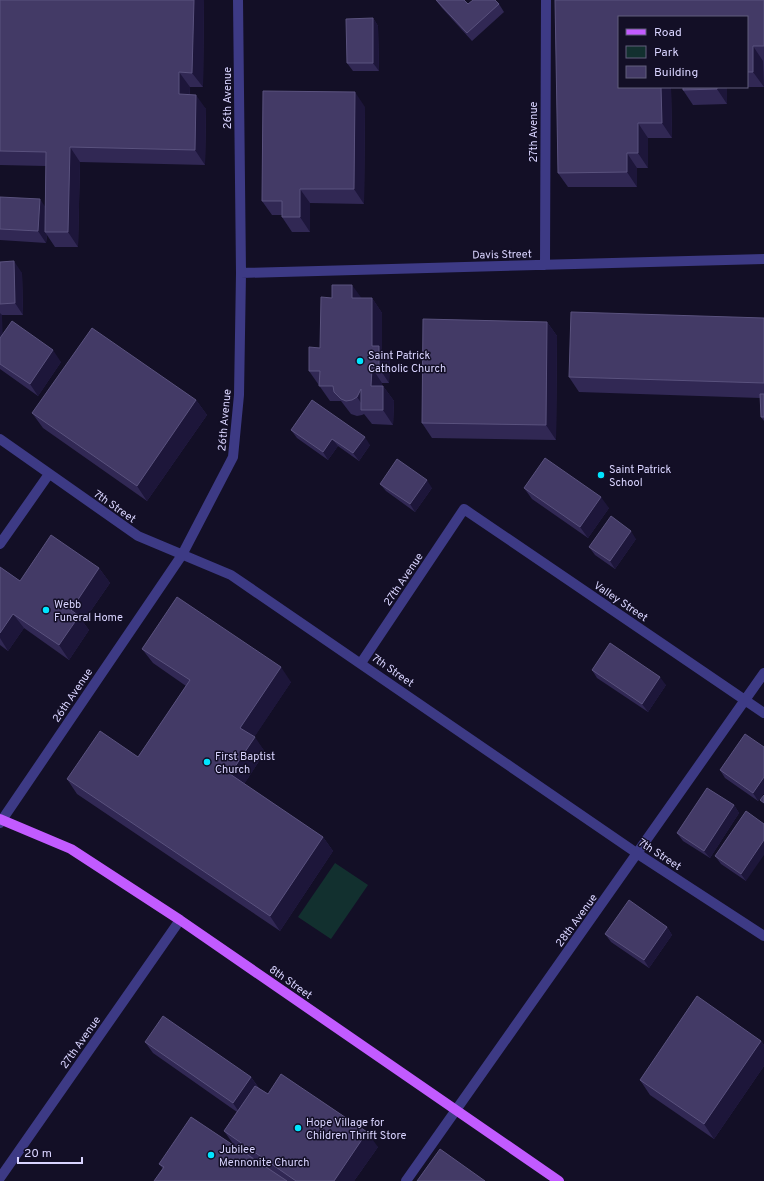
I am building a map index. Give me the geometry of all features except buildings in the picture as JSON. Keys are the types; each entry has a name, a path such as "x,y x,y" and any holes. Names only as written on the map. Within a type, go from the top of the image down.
{"main road":[{"name":"8th Street","path":"1,821 71,849 180,920 559,1181"}],"street":[{"name":"26th Avenue","path":"1,821 182,555 233,457 239,395 241,273 238,0"},
{"name":"27th Avenue","path":"545,265 546,0"},
{"name":"Davis Street","path":"241,273 764,259"},
{"name":"7th Street","path":"0,439 138,536 232,575 638,854 764,936"},
{"path":"0,544 49,474"},
{"name":"27th Avenue","path":"361,663 464,509"},
{"name":"Valley Street","path":"464,509 764,713"},
{"name":"28th Avenue","path":"406,1181 638,854 764,673"},
{"name":"27th Avenue","path":"0,1178 180,920"}],"green space":[{"path":"335,863 368,885 331,939 298,917"}],"place":[{"name":"Saint Patrick Catholic Church","path":"360,361"},
{"name":"Saint Patrick School","path":"601,475"},
{"name":"Webb Funeral Home","path":"46,610"},
{"name":"First Baptist Church","path":"207,762"},
{"name":"Hope Village for Children Thrift Store","path":"298,1128"},
{"name":"Jubilee Mennonite Church","path":"211,1155"}]}
